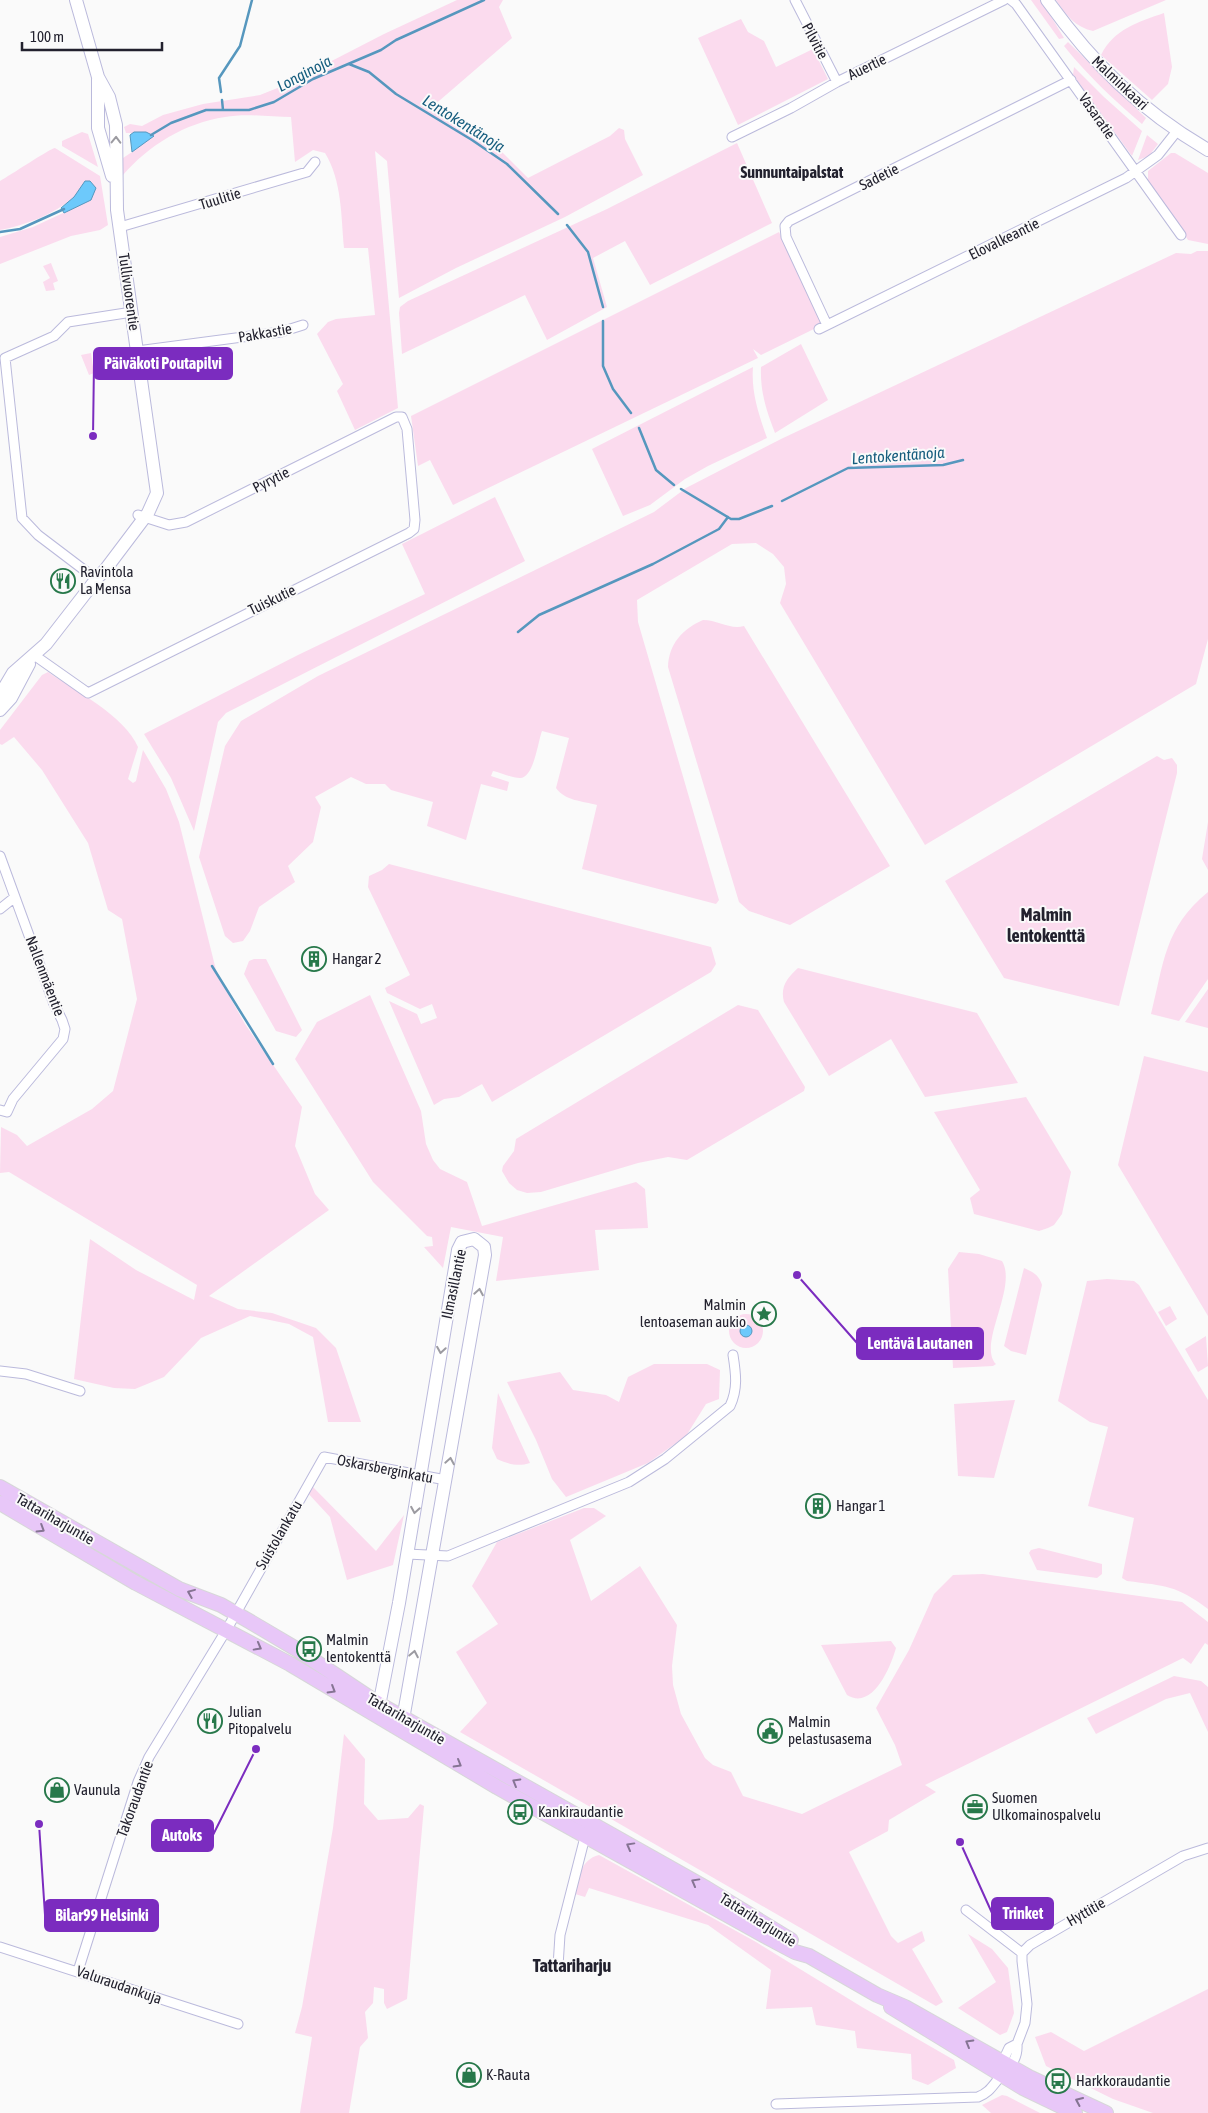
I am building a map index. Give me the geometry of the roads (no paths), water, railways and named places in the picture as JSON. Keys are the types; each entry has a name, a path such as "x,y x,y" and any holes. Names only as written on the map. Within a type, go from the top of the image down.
{"main road":[{"path":"76,0 98,77 109,97 116,125 116,188"},
{"name":"Malminkaari","path":"1047,0 1075,40 1132,96 1177,131 1208,150"},
{"path":"98,77 98,128 116,188"},
{"name":"Tullivuorentie","path":"0,696 13,673 46,644 105,570 157,492 116,188"},
{"name":"Tullivuorentie","path":"0,710 11,698 34,655"},
{"name":"Ilmasillantie","path":"378,1710 421,1475 458,1250 462,1242 474,1239 482,1243 486,1255 402,1724"},
{"name":"Tattariharjuntie","path":"0,1487 179,1588 220,1605 298,1650 378,1710"},
{"name":"Tattariharjuntie","path":"0,1503 136,1583 227,1629 378,1710 795,1952 809,1956 877,1995 899,2014 1004,2068 1106,2113"},
{"name":"Tattariharjuntie","path":"1004,2068 1049,2102 1075,2113"}],"street":[{"name":"Pilvitie","path":"796,0 837,82"},
{"name":"Auertie","path":"732,137 791,108 837,82 1004,0"},
{"name":"Vasaratie","path":"1011,0 1016,4 1181,235"},
{"name":"Sadetie","path":"823,327 786,237 784,230 788,221 1070,80"},
{"name":"Elovalkeantie","path":"823,327 1092,196 1136,172 1164,150 1177,131"},
{"name":"Tuulitie","path":"120,227 307,172 315,162"},
{"path":"97,578 38,535 22,518 5,358 54,336 68,322 132,312"},
{"name":"Pakkastie","path":"138,351 281,332 303,325"},
{"name":"Pyrytie","path":"142,517 169,525 186,522 396,417 402,417"},
{"name":"Tuiskutie","path":"34,655 88,693 409,533 414,529 415,520 407,429 402,417"},
{"name":"Nallenmäentie","path":"0,856 54,1004 65,1029 62,1039 4,1111"},
{"path":"0,909 15,897"},
{"path":"407,1554 448,1556 600,1494 646,1472 730,1406 735,1394 736,1384 733,1356"},
{"path":"0,1371 26,1374 80,1391"},
{"name":"Oskarsberginkatu","path":"324,1457 446,1480"},
{"name":"Suistolankatu","path":"234,1614 324,1457"},
{"name":"Takoraudantie","path":"78,1971 141,1776 164,1732 227,1629 234,1614"},
{"path":"558,1966 560,1935 587,1830"},
{"name":"Hyttitie","path":"1022,1953 1030,1945 1183,1856 1208,1848"},
{"path":"776,2104 978,2097 992,2090 1004,2068 1018,2053 1017,2044 1025,2023 1027,2004 1022,1953 966,1910"},
{"name":"Valuraudankuja","path":"0,1947 238,2024"}],"water":[{"path":"134,132 146,132 154,136 132,152 130,135"},
{"path":"85,181 90,181 96,188 91,200 64,213 61,208 74,197"},
{"path":"744,1325 748,1325 752,1331 748,1337 744,1337 740,1333 740,1329"}],"waterway":[{"path":"221,92 219,78 240,46 252,0"},
{"name":"Longinoja","path":"151,135 171,123 206,110 249,110 274,102 313,79 381,50 396,40 484,0"},
{"name":"Lentokentänoja","path":"349,64 369,72 396,94 472,140 507,164 558,214"},
{"path":"222,100 223,110"},
{"name":"Longinoja","path":"0,232 20,229 64,209"},
{"name":"Lentokentänoja","path":"567,225 588,252 603,307"},
{"name":"Lentokentänoja","path":"603,321 603,366 613,389 631,413"},
{"name":"Lentokentänoja","path":"639,428 656,470 674,485"},
{"name":"Lentokentänoja","path":"782,501 848,468 943,465 963,460"},
{"name":"Lentokentänoja","path":"681,489 731,519 739,519 772,506"},
{"path":"518,632 539,615 653,564 719,529 728,517"},
{"path":"212,966 273,1064"}],"place":[{"name":"Päiväkoti Poutapilvi","path":"93,436"},
{"name":"Ravintola La Mensa","path":"63,581"},
{"name":"Hangar 2","path":"314,959"},
{"name":"Lentävä Lautanen","path":"797,1275"},
{"name":"Malmin lentoaseman aukio","path":"764,1314"},
{"name":"Hangar 1","path":"818,1506"},
{"name":"Malmin lentokenttä","path":"309,1649"},
{"name":"Julian Pitopalvelu","path":"210,1721"},
{"name":"Malmin pelastusasema","path":"770,1731"},
{"name":"Autoks","path":"256,1749"},
{"name":"Vaunula","path":"57,1790"},
{"name":"Suomen Ulkomainospalvelu","path":"975,1807"},
{"name":"Kankiraudantie","path":"520,1812"},
{"name":"Bilar99 Helsinki","path":"39,1824"},
{"name":"Trinket","path":"960,1842"},
{"name":"K-Rauta","path":"469,2075"},
{"name":"Harkkoraudantie","path":"1058,2081"}],"district":[{"name":"Sunnuntaipalstat","path":"792,172"},
{"name":"Malmin lentokenttä","path":"1046,925"},
{"name":"Tattariharju","path":"572,1966"}]}
